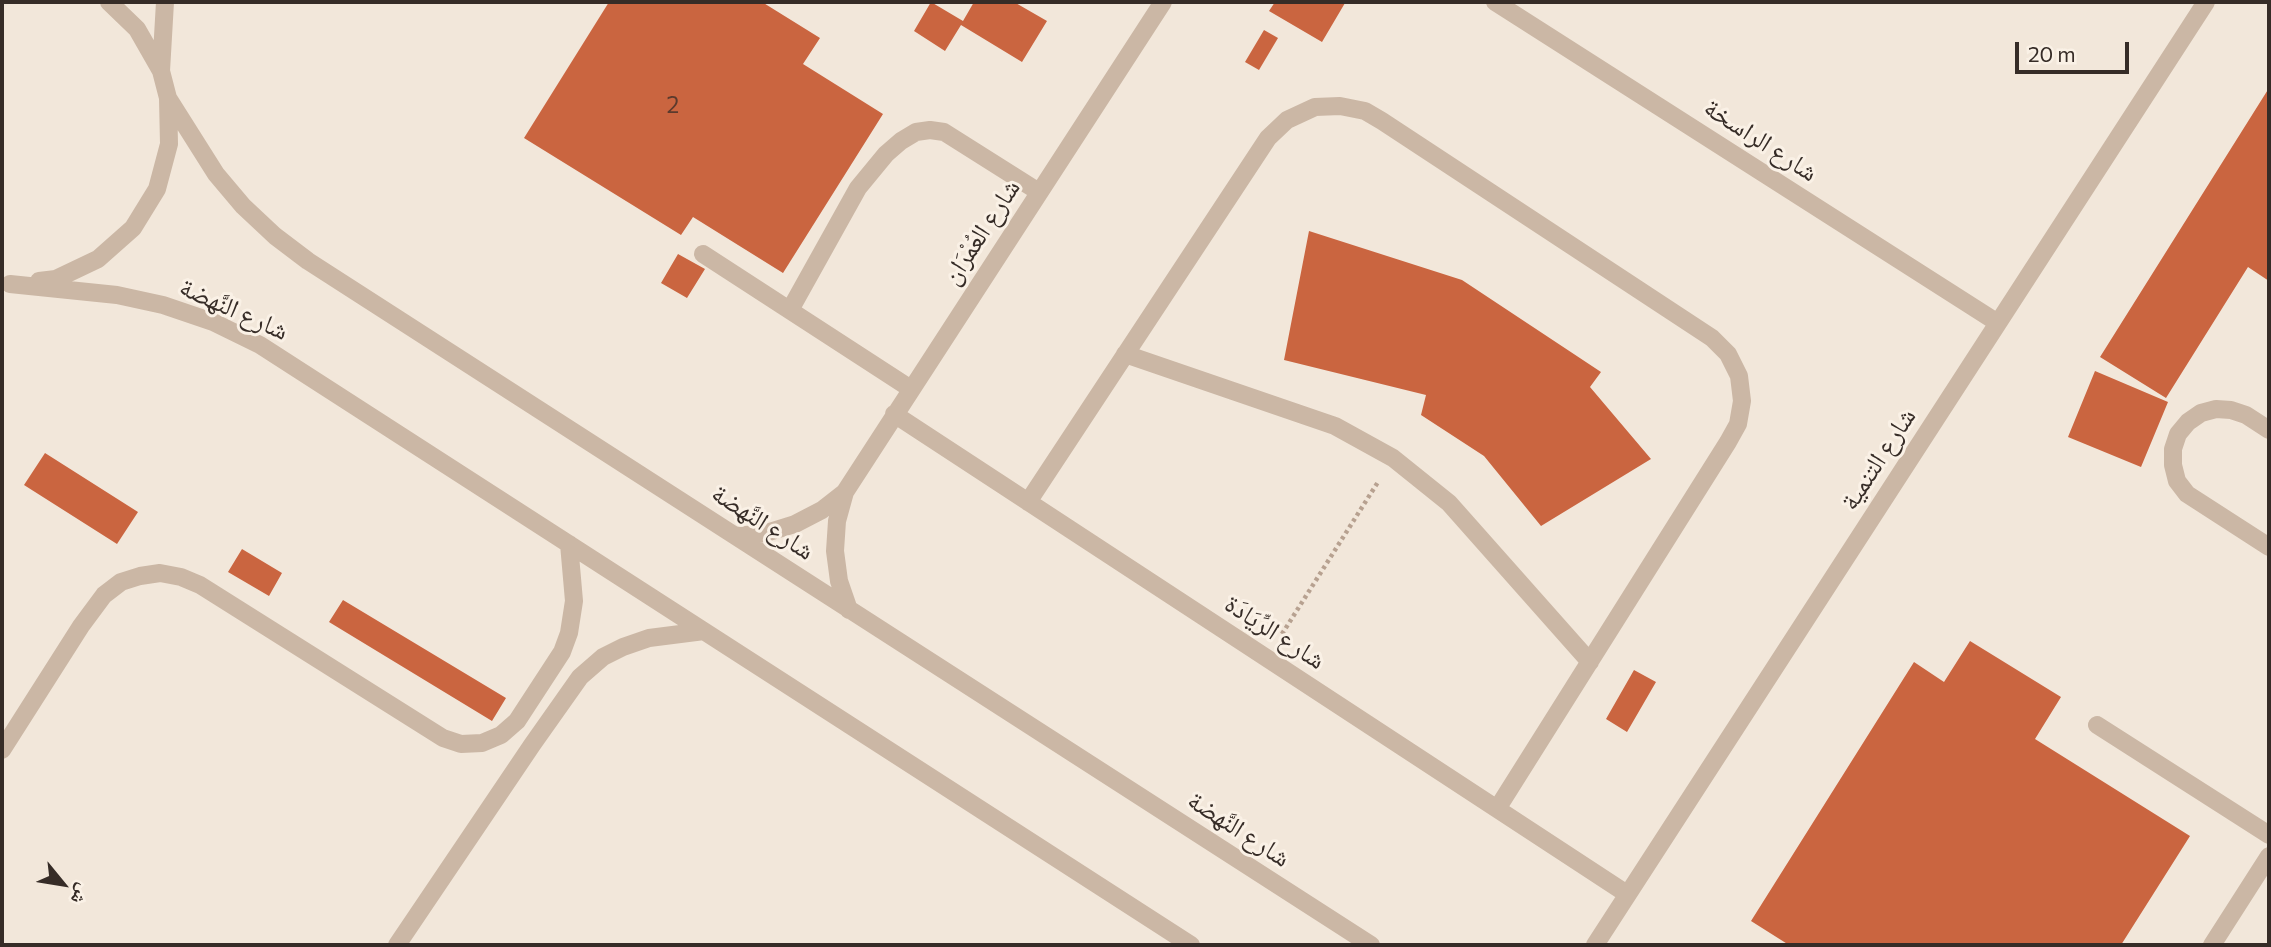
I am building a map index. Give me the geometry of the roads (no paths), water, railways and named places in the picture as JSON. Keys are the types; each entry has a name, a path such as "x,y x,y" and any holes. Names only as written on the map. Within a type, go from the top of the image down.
{"street":[{"path":"6,284 56,278 98,259 133,228 157,189 169,144 168,98 161,71 137,29 109,2"},
{"path":"161,71 165,2"},
{"name":"شارع العُمْرَان","path":"849,610 839,582 835,551 837,521 845,492 1163,2"},
{"name":"شارع الراسخة","path":"1495,2 1998,323"},
{"name":"شارع التنمية","path":"1595,945 2206,2"},
{"name":"شارع النَّهضة","path":"168,98 216,174 243,206 275,236 354,292 1371,945"},
{"path":"1028,502 1268,138 1287,120 1315,107 1340,106 1365,111 1373,116 1712,338 1728,354 1739,376 1742,401 1738,424 1728,442 1497,809"},
{"path":"790,310 858,188 886,154 916,132 944,132 1039,192"},
{"path":"703,254 911,389"},
{"name":"شارع النَّهضة","path":"6,284 117,295 163,305 225,328 260,345 1191,945"},
{"path":"1125,354 1335,426 1393,457 1449,503 1591,662"},
{"path":"2269,430 2246,415 2216,409 2201,413 2188,422 2178,434 2173,449 2173,466 2177,481 2187,494 2269,547"},
{"name":"شارع الرِّيَادَة","path":"894,414 1627,894"},
{"name":"شارع العُمْرَان","path":"737,536 766,533 795,524 821,510 845,492"},
{"path":"2,750 104,594 121,583 160,573 181,577 200,585 443,738 461,744 482,743 501,735 517,721 562,652 569,633 574,601 569,544"},
{"path":"397,945 580,677 603,657 623,647 649,638 704,631"},
{"path":"533,698 555,712"},
{"path":"2097,725 2269,835"},
{"path":"2212,945 2269,856"}]}
